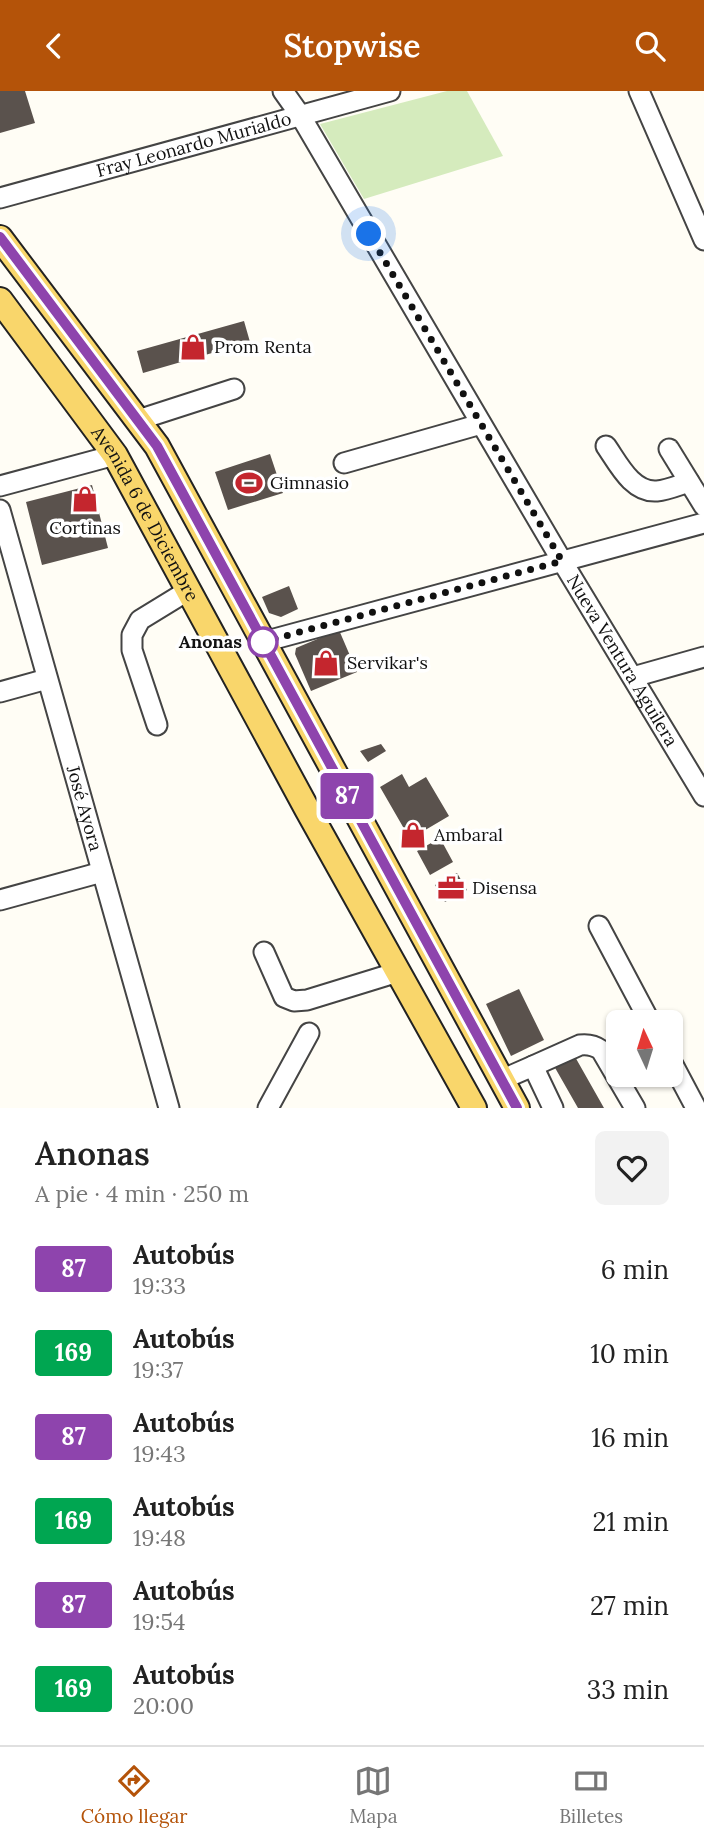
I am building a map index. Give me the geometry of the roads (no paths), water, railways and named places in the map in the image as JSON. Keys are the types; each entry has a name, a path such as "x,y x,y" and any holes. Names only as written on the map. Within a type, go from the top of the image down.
{"main road":[{"path":"0,237 157,446 517,1108"},
{"name":"Avenida 6 de Diciembre","path":"0,300 115,455 307,809 474,1108"}],"street":[{"name":"Nueva Ventura Aguilera","path":"283,91 300,115 562,561 704,796"},
{"name":"Fray Leonardo Murialdo","path":"0,198 390,91"},
{"path":"639,91 704,240"},
{"path":"138,420 234,389"},
{"path":"344,463 481,424"},
{"path":"606,446 630,480 646,490 656,491 690,482"},
{"path":"668,449 704,506"},
{"path":"0,486 115,455"},
{"name":"José Ayora","path":"0,510 169,1108"},
{"path":"263,642 704,523"},
{"path":"157,725 132,649 132,635 140,620 189,590"},
{"path":"633,677 704,657"},
{"path":"0,692 47,679"},
{"path":"0,900 102,871"},
{"path":"599,926 644,1010"},
{"path":"264,952 285,997 294,1001 307,1000 398,972"},
{"path":"268,1108 309,1033"},
{"path":"501,1080 587,1044 601,1050 635,1108"},
{"path":"533,1066 553,1108"},
{"path":"683,1084 696,1108"}],"place":[{"name":"Prom Renta","path":"193,347"},
{"name":"Gimnasio","path":"249,483"},
{"name":"Cortinas","path":"85,499"},
{"name":"Anonas","path":"263,642"},
{"name":"Servikar's","path":"326,663"},
{"name":"Ambaral","path":"413,835"},
{"name":"Disensa","path":"451,888"}]}
